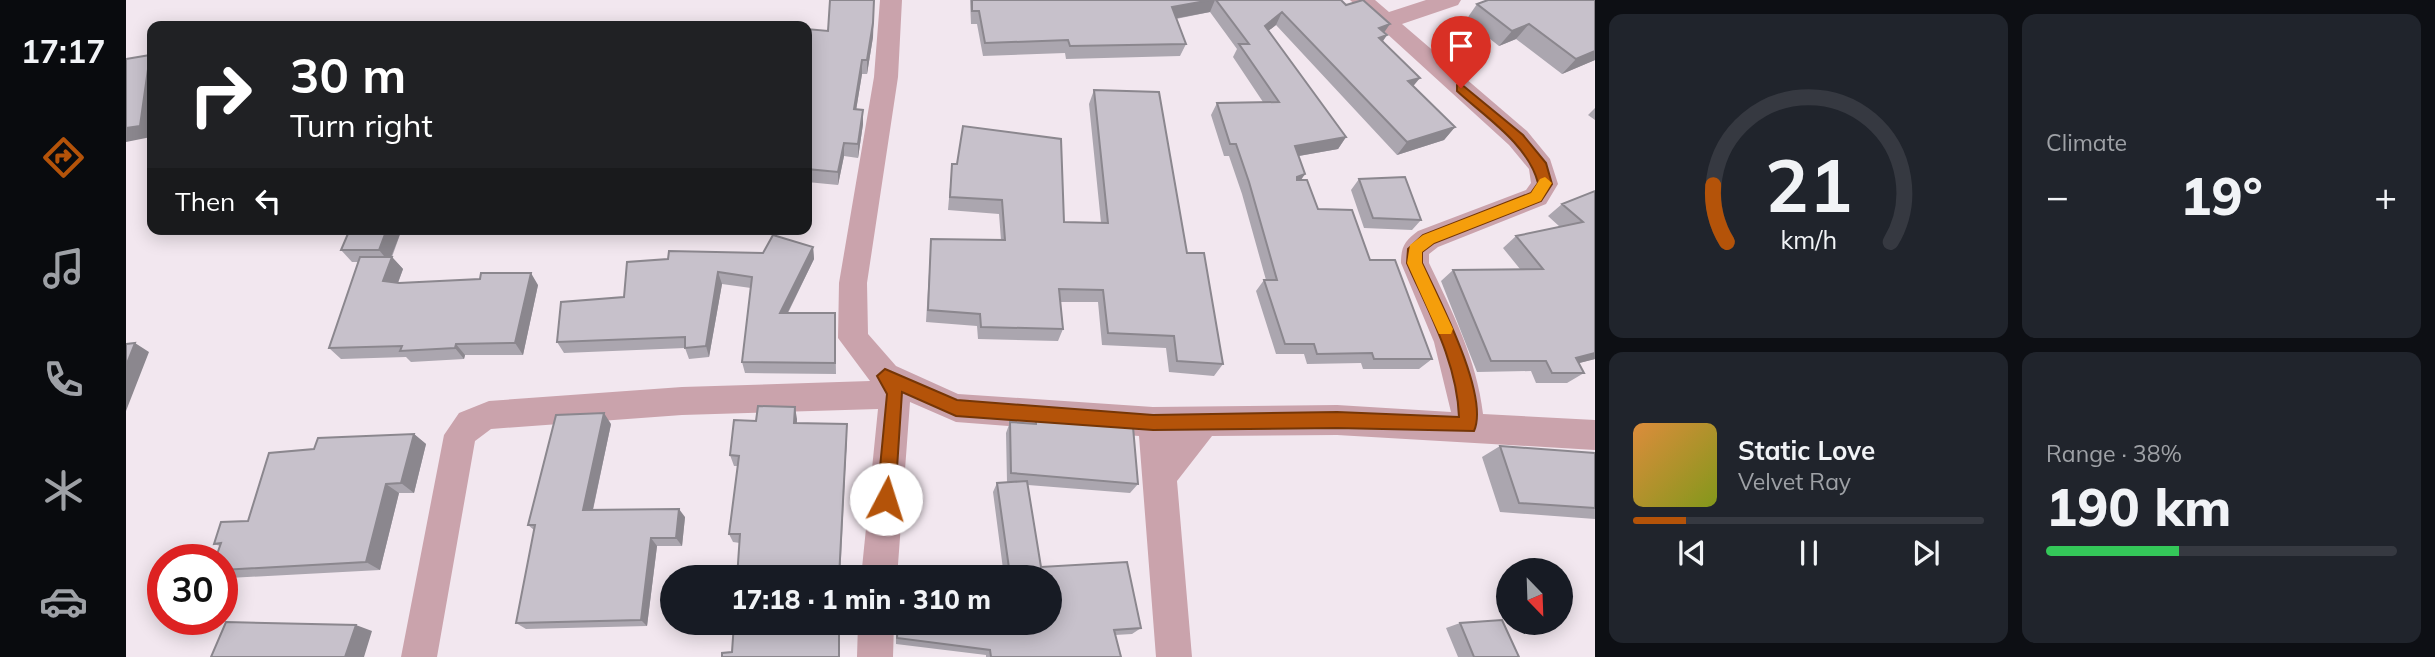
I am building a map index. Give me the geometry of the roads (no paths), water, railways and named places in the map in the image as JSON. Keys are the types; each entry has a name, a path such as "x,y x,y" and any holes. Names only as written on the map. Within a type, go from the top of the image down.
{"street":[{"path":"880,565 890,385 853,338 853,283 886,77 891,0"},
{"path":"1362,0 1518,138 1541,166 1545,184 1536,197 1428,239 1415,249 1415,263 1455,351 1467,398 1468,425"},
{"path":"1386,21 1450,0"},
{"path":"419,657 460,435 470,423 489,415 890,385 956,408 1153,422 1206,419 1468,425 1595,435"},
{"path":"1160,477 1206,419"},
{"path":"1153,422 1174,657"},
{"path":"874,657 875,635"}]}
